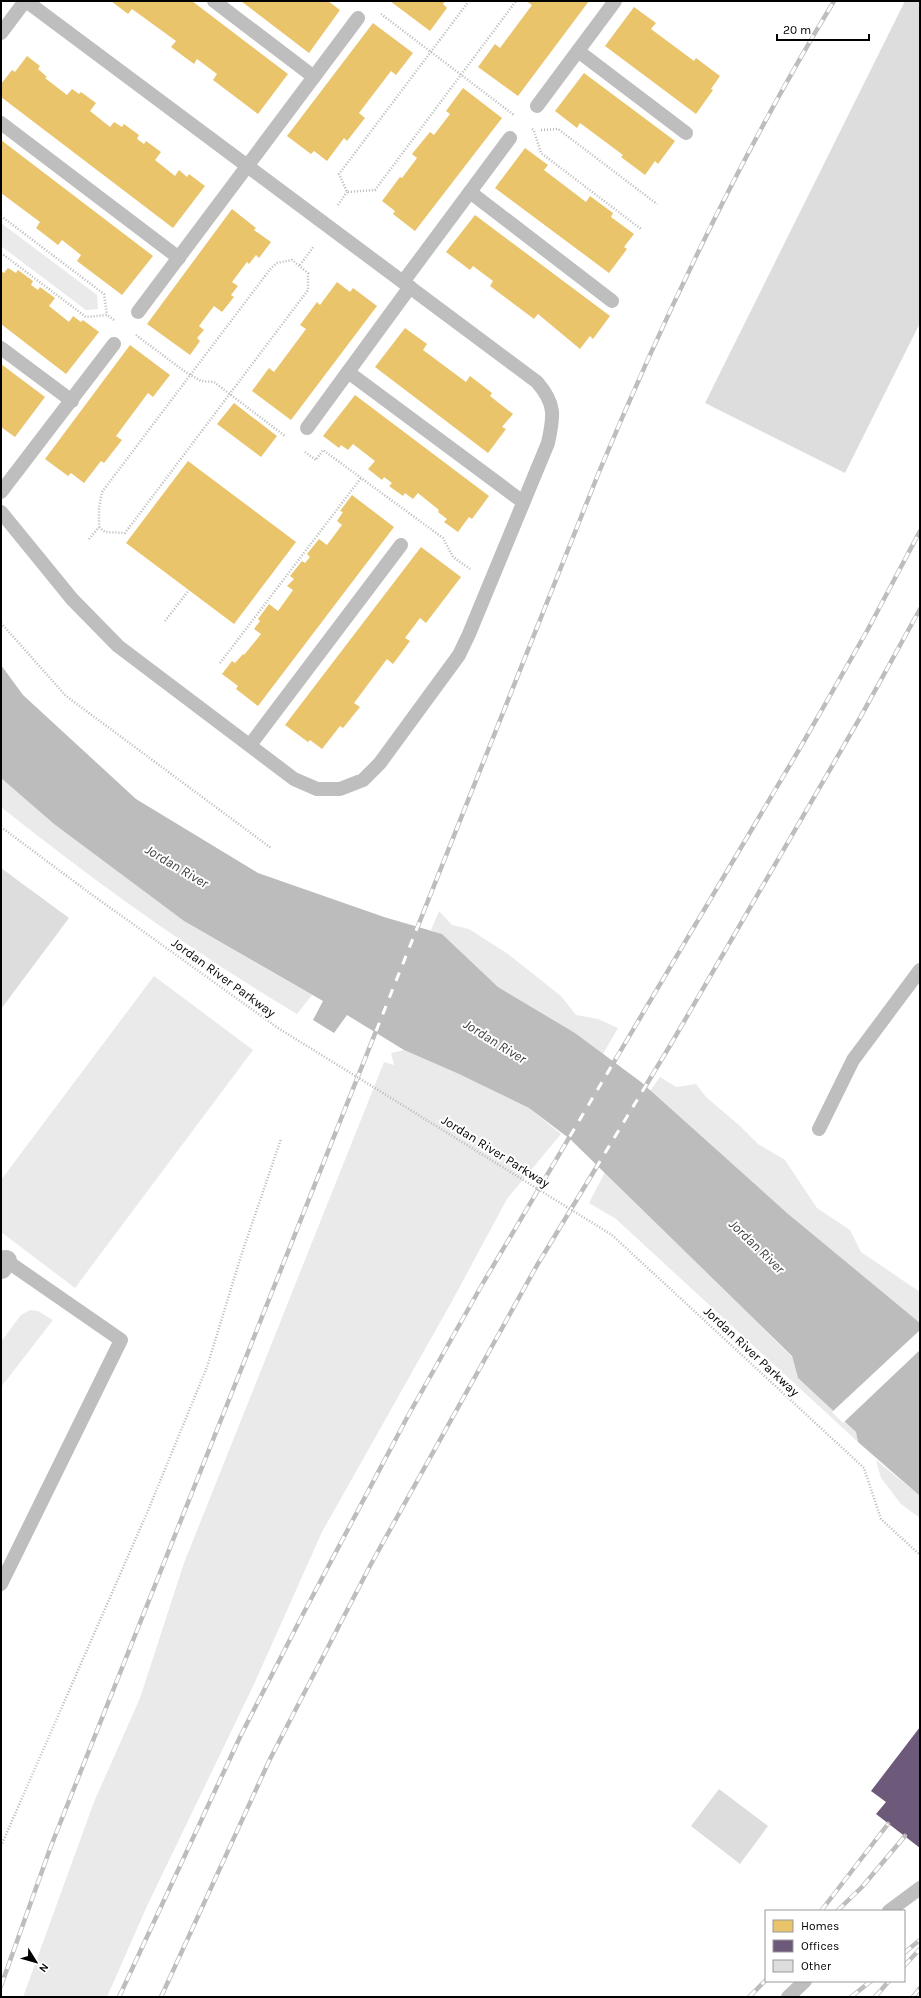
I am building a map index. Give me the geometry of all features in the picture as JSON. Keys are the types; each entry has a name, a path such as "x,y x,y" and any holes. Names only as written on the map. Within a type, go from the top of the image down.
{"lane":[{"path":"1,34 26,1 537,382 550,400 553,414 548,443 459,655 380,763 363,780 340,789 317,788 294,779 118,646 72,600 1,512"},
{"path":"214,1 314,77"},
{"path":"537,106 615,1"},
{"path":"138,312 358,18"},
{"path":"578,51 686,133"},
{"path":"1,124 179,258"},
{"path":"307,428 348,372 470,192 510,138"},
{"path":"470,192 612,301"},
{"path":"1,492 72,401 114,344"},
{"path":"1,348 72,401"},
{"path":"348,372 523,502"},
{"path":"250,746 401,546"},
{"path":"819,1129 853,1060 920,970"},
{"path":"1,1584 121,1340 3,1262"},
{"path":"890,1910 920,1888"},
{"path":"788,1997 804,1982"}],"path":[{"path":"347,192 339,174 469,1"},
{"path":"347,192 375,190 516,1"},
{"path":"375,10 516,116"},
{"path":"528,126 534,130 558,130 657,204"},
{"path":"534,130 541,153 642,229"},
{"path":"337,207 347,192"},
{"path":"1,216 104,294 107,315 86,317 1,253"},
{"path":"300,265 314,246"},
{"path":"89,539 99,527 99,508 102,492 271,268 277,263 286,260 292,260 300,265 308,273 308,290 125,533 106,532 99,527"},
{"path":"220,663 361,478"},
{"path":"165,621 189,590"},
{"path":"1,623 66,696 271,848"},
{"name":"Jordan River Parkway","path":"1,827 91,894 278,1028 612,1235 864,1468 881,1519 920,1555"},
{"path":"1,1846 147,1513 207,1367 241,1256 281,1139"}],"shaded area":[{"path":"1,223 97,295 98,309 86,310 1,246"},
{"path":"1,778 54,824 184,921 312,995 297,1014 259,991 146,916 36,835 1,807"},
{"path":"439,911 452,925 469,929 508,954 561,996 576,1015 598,1019 618,1028 603,1054 575,1033 498,987 442,934 431,930"},
{"path":"154,976 253,1050 75,1288 1,1232 1,1180"},
{"path":"404,1050 459,1074 529,1108 561,1134 507,1199 451,1303 322,1532 255,1682 147,1906 107,1997 23,1997 94,1802 140,1698 184,1563 384,1062 394,1065 391,1053"},
{"path":"660,1077 676,1087 696,1084 706,1097 740,1126 758,1144 785,1160 817,1208 850,1230 861,1252 920,1292 920,1323 787,1213 650,1091"},
{"path":"605,1172 792,1357 798,1378 856,1432 858,1442 616,1219 589,1203"},
{"path":"30,1310 38,1311 53,1320 1,1387 1,1342 21,1315"},
{"path":"876,1460 920,1496 920,1518 901,1504 881,1478"}],"water":[{"name":"Jordan River","path":"1,665 23,695 136,799 258,873 384,917 442,934 498,987 575,1033 641,1082 787,1213 920,1323 920,1496 858,1442 856,1432 798,1378 792,1356 570,1139 529,1108 459,1074 404,1050 347,1015 334,1033 313,1020 323,1001 184,921 54,824 1,778"}],"pier":[{"path":"920,1330 920,1350 843,1423 832,1412"}],"building: Homes":[{"path":"111,1 192,1 288,74 258,114 213,80 217,74 197,59 194,64 171,47 176,41 132,9 128,14"},
{"path":"241,1 328,1 340,10 309,53"},
{"path":"390,1 445,1 443,4 447,8 430,31"},
{"path":"526,1 589,1 518,96 478,67 495,44 500,48 532,5"},
{"path":"634,7 656,23 651,29 694,61 696,58 720,76 711,89 713,90 696,114 605,46"},
{"path":"373,23 413,53 396,75 391,71 359,113 365,118 347,141 344,138 327,161 314,151 311,154 287,136"},
{"path":"27,56 40,66 38,69 47,77 45,78 67,95 72,89 79,94 81,92 96,103 90,111 110,127 114,122 122,127 124,124 139,135 137,139 144,144 146,141 161,152 155,160 175,176 179,170 187,177 189,174 205,186 173,228 1,97 1,84 12,70 15,72"},
{"path":"584,73 675,141 658,164 655,161 645,175 621,157 623,155 580,123 577,128 555,111"},
{"path":"463,88 502,118 415,231 393,214 395,211 382,201 417,158 412,154 430,132 434,135 450,114 446,111"},
{"path":"1,140 153,256 122,295 77,261 81,255 62,240 58,245 36,228 40,222 1,193"},
{"path":"525,148 548,165 544,170 586,202 590,196 613,213 611,217 634,234 624,247 627,249 609,273 495,188"},
{"path":"232,209 256,228 254,230 271,242 259,258 256,255 249,264 247,262 232,282 238,286 231,295 234,297 222,312 214,306 199,326 204,330 197,338 200,341 190,355 147,324"},
{"path":"475,215 610,316 593,339 590,336 580,349 538,314 534,319 490,286 493,281 473,266 470,270 446,252"},
{"path":"8,268 16,273 18,270 33,281 31,285 38,290 40,287 55,298 49,306 69,322 73,316 81,322 83,320 99,332 66,374 1,324 1,271 4,273"},
{"path":"337,282 350,292 353,288 377,306 291,420 252,391 269,368 274,372 306,329 300,325 317,302 320,305"},
{"path":"405,328 427,344 423,350 466,382 470,376 492,393 490,396 513,414 502,427 506,429 488,453 375,367"},
{"path":"130,345 170,375 153,397 148,393 116,436 122,440 104,463 101,461 84,483 71,473 68,476 45,459"},
{"path":"1,364 45,397 15,437 1,427"},
{"path":"355,395 489,496 472,519 469,517 458,532 444,522 447,519 438,512 439,510 418,493 413,499 405,493 403,496 389,486 392,483 384,477 382,480 368,469 375,461 353,444 348,450 341,445 339,448 323,436"},
{"path":"234,403 277,436 261,457 217,424"},
{"path":"188,461 296,542 234,624 126,543"},
{"path":"352,495 394,527 258,706 236,689 238,686 222,674 232,661 235,663 243,654 244,655 261,634 254,629 260,621 258,619 269,604 278,611 293,590 287,586 294,579 290,576 302,561 305,563 310,557 307,554 319,539 327,545 342,525 337,521 343,512 340,511"},
{"path":"421,547 461,577 426,623 420,618 405,638 410,641 393,664 387,659 354,703 360,707 343,728 340,726 322,749 310,740 308,742 285,725"}],"building: Offices":[{"path":"920,1727 920,1848 876,1814 886,1802 871,1791"}],"building: Other":[{"path":"905,1 920,1 920,323 845,473 705,403"},
{"path":"1,868 69,918 1,1009"},
{"path":"719,1789 768,1826 740,1864 691,1826"}],"railway":[{"path":"1,1986 51,1846 599,472 679,291 708,232 768,115 834,1"},
{"path":"119,1997 240,1737 409,1414 483,1283 800,748 867,631 920,531"},
{"path":"161,1997 270,1759 371,1564 536,1267 671,1044 861,716 920,609"},
{"path":"822,1910 888,1824"},
{"path":"838,1910 862,1887 905,1836"},
{"path":"905,1952 920,1940"},
{"path":"905,1965 920,1949"},
{"path":"749,1997 765,1981"},
{"path":"851,1997 870,1982"},
{"path":"875,1997 888,1982"},
{"path":"913,1997 920,1988"}]}
